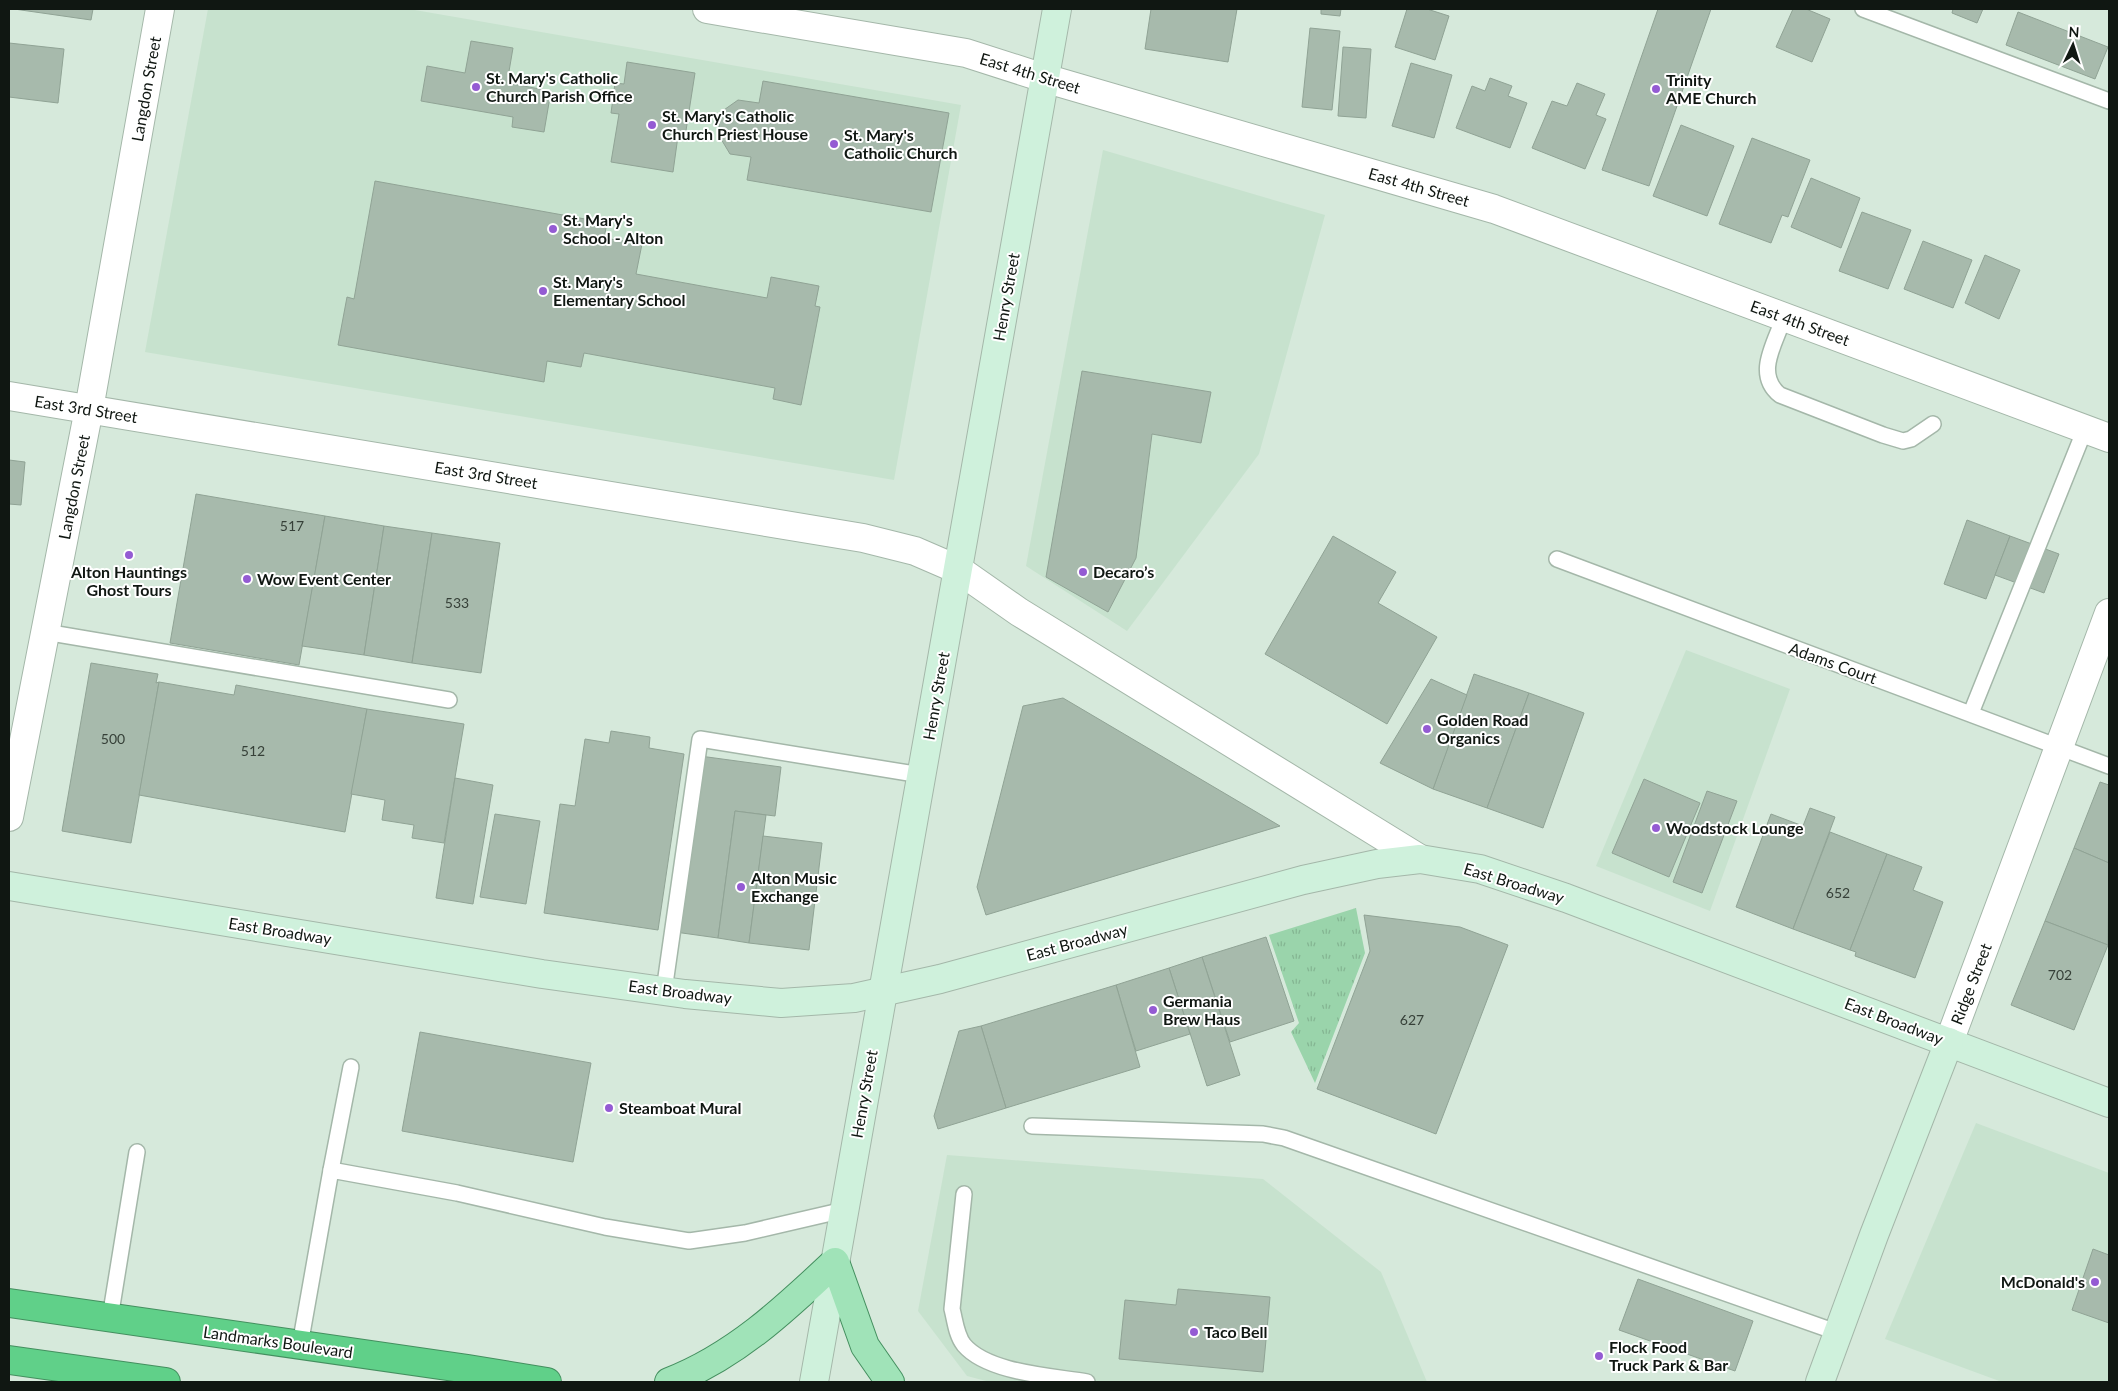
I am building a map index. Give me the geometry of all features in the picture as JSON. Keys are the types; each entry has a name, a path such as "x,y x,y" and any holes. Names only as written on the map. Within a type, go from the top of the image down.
{"highway":[{"name":"Landmarks Boulevard","path":"9,1303 547,1382"},
{"path":"9,1360 166,1382"}],"main road":[{"path":"669,1382 714,1361 747,1340 786,1308 835,1262 865,1346 890,1382"}],"street":[{"name":"Langdon Street","path":"9,817 89,409 160,9"},
{"name":"East 4th Street","path":"707,9 788,16 966,53 1044,78 1494,210 2097,434"},
{"name":"Henry Street","path":"814,1382 1057,9"},
{"name":"East 3rd Street","path":"9,396 863,538 915,551 959,570 1019,612 1420,859"},
{"name":"Ridge Street","path":"1820,1382 2109,613"},
{"name":"East Broadway","path":"9,886 528,972 664,991 781,1003 854,998 940,979 1303,880 1377,864 1420,859 1480,869 1566,898 2109,1103"}],"lane":[{"path":"1863,9 2109,101"},
{"path":"1784,317 1766,370 1767,380 1780,395 1903,441 1911,439 1933,424"},
{"path":"1971,713 2097,434"},
{"name":"Adams Court","path":"1557,560 1839,666 2060,746 2109,766"},
{"path":"45,632 449,700"},
{"path":"664,991 700,739 921,775"},
{"path":"300,1345 351,1067"},
{"path":"1032,1126 1263,1134 1284,1138 1838,1333"},
{"path":"110,1318 137,1152"},
{"path":"331,1170 457,1193 605,1227 689,1241 745,1233 844,1210"},
{"path":"964,1194 952,1309 956,1327 963,1343 976,1356 997,1365 1087,1382"}],"shaded area":[{"name":"St. Mary's School - Alton","path":"208,9 409,9 961,105 894,480 145,352"},
{"path":"1103,150 1325,215 1259,454 1127,631 1026,566"},
{"path":"1686,650 1790,689 1710,911 1596,866"},
{"path":"1976,1123 2109,1173 2109,1382 2002,1382 1885,1339"},
{"path":"947,1155 1263,1179 1381,1272 1427,1382 990,1382 967,1376 918,1311"}],"green space":[{"path":"1356,908 1365,953 1315,1083 1291,1032 1299,1023 1269,935"}],"building":[{"path":"14,9 93,9 91,20"},
{"path":"1151,9 1237,9 1228,62 1145,49"},
{"path":"1321,9 1341,9 1340,16 1321,14"},
{"path":"1407,9 1427,9 1449,16 1435,60 1395,47"},
{"name":"Trinity AME Church","path":"1658,9 1711,9 1649,186 1602,170"},
{"path":"1793,9 1806,9 1830,19 1812,62 1776,47"},
{"path":"1953,9 1983,9 1977,23 1952,13"},
{"path":"2018,12 2108,47 2095,79 2006,45"},
{"path":"1310,28 1340,31 1332,110 1302,107"},
{"name":"St. Mary's Catholic Church Parish Office","path":"471,41 513,48 507,83 551,91 544,132 512,127 513,117 421,101 427,66 465,73"},
{"path":"9,43 64,49 58,103 9,97"},
{"path":"1343,47 1371,49 1366,118 1338,116"},
{"name":"St. Mary's Catholic Church Priest House","path":"627,62 695,73 685,137 678,136 673,172 611,162 619,114 611,113 615,83 624,84"},
{"path":"1411,63 1452,75 1434,138 1392,126"},
{"path":"1490,78 1512,86 1508,96 1527,103 1510,148 1456,128 1472,86 1485,91"},
{"name":"St. Mary's Catholic Church","path":"763,81 949,113 931,212 747,180 751,157 730,154 718,134 721,112 738,100 759,103"},
{"path":"1577,83 1605,94 1596,115 1606,119 1585,169 1532,148 1552,101 1567,106"},
{"path":"1681,125 1734,146 1707,216 1653,196"},
{"path":"1752,138 1810,160 1788,217 1782,215 1771,243 1719,224"},
{"path":"1811,178 1860,198 1841,248 1791,227"},
{"name":"St. Mary's Elementary School","path":"375,181 607,223 604,238 642,244 636,274 767,298 771,277 819,286 815,306 820,307 801,405 773,399 775,388 584,353 581,367 547,361 544,382 338,345 347,297 354,299"},
{"path":"1862,212 1911,230 1888,289 1839,271"},
{"path":"1923,241 1972,260 1953,308 1904,289"},
{"path":"1985,255 2020,270 1999,319 1965,303"},
{"path":"1082,371 1211,392 1201,443 1152,434 1136,558 1108,612 1046,577"},
{"path":"9,460 25,462 21,505 9,504"},
{"name":"Wow Event Center","path":"196,494 325,516 299,665 170,643"},
{"path":"325,516 384,526 364,655 302,646"},
{"path":"1967,520 2010,536 1986,599 1944,584"},
{"path":"384,526 432,533 412,663 364,655"},
{"path":"432,533 500,543 481,673 412,663"},
{"path":"1333,536 1396,572 1378,603 1437,637 1387,724 1265,654"},
{"path":"2010,536 2059,554 2044,593 1995,575"},
{"path":"91,663 158,674 156,683 159,682 131,843 62,831"},
{"path":"1474,674 1529,693 1487,808 1433,789"},
{"name":"Golden Road Organics","path":"1431,679 1467,695 1433,789 1380,763"},
{"path":"159,682 234,695 236,685 367,709 345,832 139,795"},
{"path":"1529,693 1584,713 1543,828 1487,808"},
{"path":"1063,698 1280,826 986,915 977,887 1023,706"},
{"path":"367,709 464,724 444,843 412,838 414,825 382,820 385,800 351,794"},
{"path":"611,731 650,737 649,748 684,754 658,930 544,913 560,804 575,806 585,739 609,743"},
{"path":"700,756 781,767 775,816 735,811 718,938 675,932"},
{"path":"455,778 493,785 473,904 436,898"},
{"name":"Woodstock Lounge","path":"1644,779 1700,803 1669,877 1612,853"},
{"path":"2100,782 2109,785 2109,863 2074,848"},
{"path":"1707,791 1737,801 1702,893 1673,882"},
{"path":"1810,808 1835,817 1793,929 1736,907 1771,814 1803,826"},
{"name":"Alton Music Exchange","path":"735,811 766,815 749,943 718,938"},
{"path":"495,814 540,821 526,904 480,897"},
{"path":"1830,832 1887,854 1850,950 1793,929"},
{"path":"763,836 822,843 809,950 749,943"},
{"path":"2074,848 2109,863 2108,945 2045,921"},
{"path":"1887,854 1922,867 1913,890 1943,902 1915,978 1855,956 1856,952 1850,950"},
{"path":"1364,915 1460,927 1508,945 1436,1134 1317,1089 1370,951"},
{"path":"2045,921 2108,945 2074,1030 2011,1005"},
{"path":"1266,937 1294,1021 1230,1042 1202,957"},
{"path":"1202,957 1240,1075 1207,1086 1169,968"},
{"name":"Germania Brew Haus","path":"1169,968 1190,1034 1136,1051 1116,985"},
{"path":"1116,985 1140,1067 1006,1108 981,1026"},
{"path":"981,1026 1006,1108 938,1129 934,1116 959,1031"},
{"path":"420,1032 591,1063 573,1162 402,1131"},
{"name":"McDonald's","path":"2093,1249 2109,1255 2109,1323 2072,1310"},
{"path":"1638,1279 1753,1321 1735,1371 1619,1330"},
{"name":"Taco Bell","path":"1178,1289 1270,1297 1263,1372 1119,1359 1125,1300 1176,1305"}],"place":[{"name":"St. Mary's Catholic Church Parish Office","path":"476,87"},
{"name":"Trinity AME Church","path":"1656,89"},
{"name":"St. Mary's Catholic Church Priest House","path":"652,125"},
{"name":"St. Mary's Catholic Church","path":"834,144"},
{"name":"St. Mary's School - Alton","path":"553,229"},
{"name":"St. Mary's Elementary School","path":"543,291"},
{"name":"Alton Hauntings Ghost Tours","path":"129,555"},
{"name":"Decaro’s","path":"1083,572"},
{"name":"Wow Event Center","path":"247,579"},
{"name":"Golden Road Organics","path":"1427,729"},
{"name":"Woodstock Lounge","path":"1656,828"},
{"name":"Alton Music Exchange","path":"741,887"},
{"name":"Germania Brew Haus","path":"1153,1010"},
{"name":"Steamboat Mural","path":"609,1108"},
{"name":"McDonald's","path":"2095,1282"},
{"name":"Taco Bell","path":"1194,1332"},
{"name":"Flock Food Truck Park & Bar","path":"1599,1356"}]}
